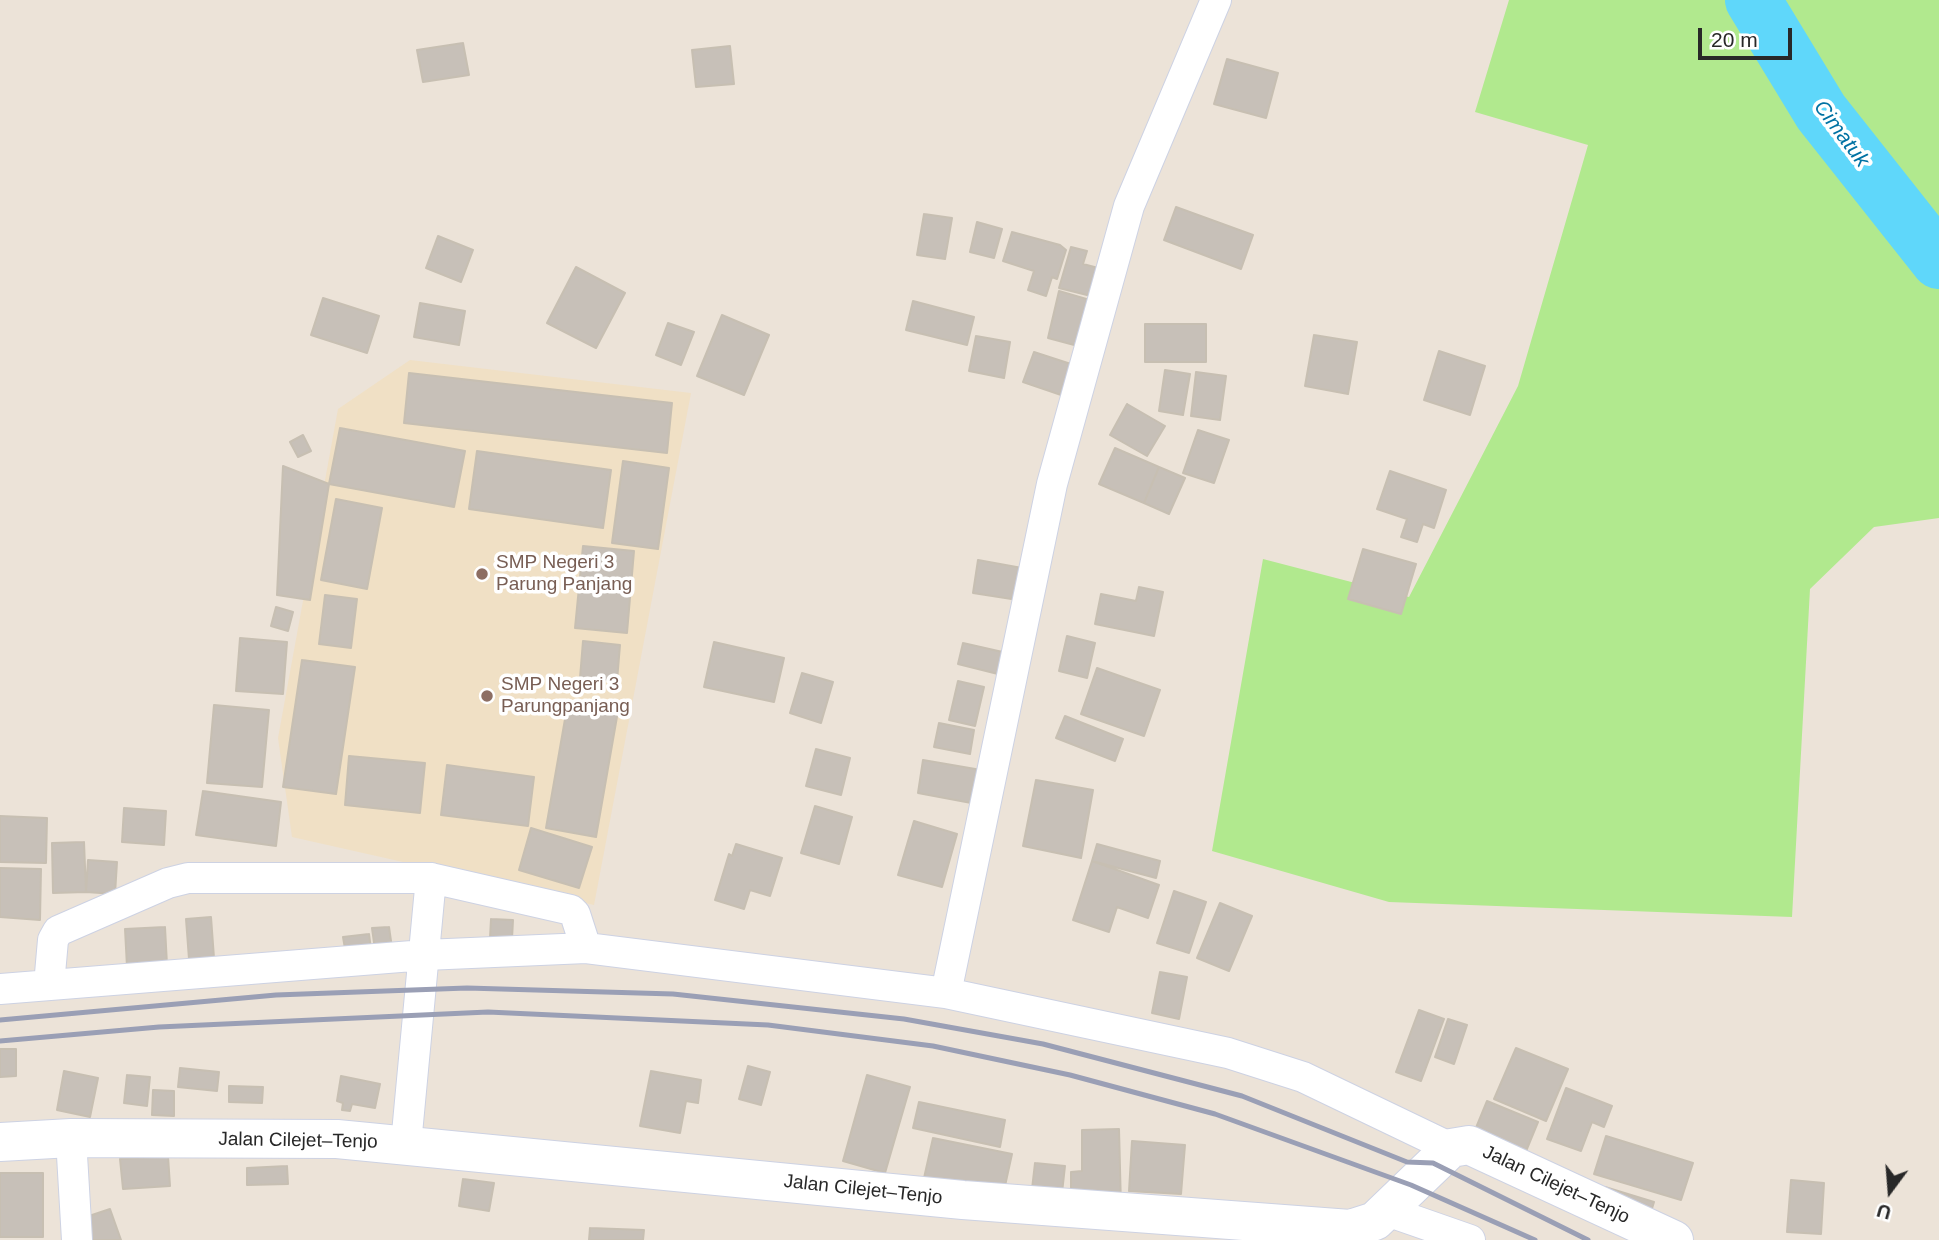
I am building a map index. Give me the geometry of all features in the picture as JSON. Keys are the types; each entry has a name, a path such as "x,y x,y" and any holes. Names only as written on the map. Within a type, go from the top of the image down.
{"main road":[{"name":"Jalan Cilejet–Tenjo","path":"0,1142 71,1138 337,1139 963,1200 1338,1228 1362,1227 1387,1210 1451,1148 1462,1145 1477,1148 1674,1240"}],"street":[{"path":"946,993 1052,484 1129,205 1216,0"},
{"path":"49,985 53,940 58,931 168,883 188,878 431,878 571,910 575,914 586,948"},
{"path":"406,1144 431,878"},
{"path":"0,989 425,955 586,948 946,993 1228,1053 1276,1067 1336,1092 1451,1148"},
{"path":"71,1138 77,1240"},
{"path":"1387,1210 1470,1240"}],"shaded area":[{"name":"SMP Negeri 3 Parung Panjang","path":"410,360 691,393 594,905 292,837 278,738 338,409"}],"green space":[{"path":"1509,0 1939,0 1939,518 1874,527 1810,589 1792,917 1389,902 1212,851 1263,559 1409,597 1518,386 1588,145 1475,112"}],"building":[{"path":"463,43 469,75 423,82 417,50"},
{"path":"730,46 734,84 696,87 692,50"},
{"path":"1227,59 1278,73 1266,118 1214,104"},
{"path":"1176,207 1253,235 1241,269 1164,240"},
{"path":"924,214 952,218 945,259 917,255"},
{"path":"977,222 1002,229 994,258 970,252"},
{"path":"1012,232 1060,245 1066,250 1057,279 1052,277 1046,296 1028,290 1034,271 1003,261"},
{"path":"438,236 473,250 461,282 426,268"},
{"path":"1071,247 1087,251 1083,264 1102,269 1095,297 1059,288"},
{"path":"576,267 625,293 596,348 547,323"},
{"path":"1059,291 1100,303 1078,346 1048,338"},
{"path":"323,298 379,316 367,353 311,335"},
{"path":"913,301 974,317 967,345 906,330"},
{"path":"420,303 465,311 459,345 414,337"},
{"path":"722,315 769,335 744,395 697,376"},
{"path":"668,323 694,332 681,365 656,355"},
{"path":"1145,324 1206,324 1206,362 1145,362"},
{"path":"1314,335 1357,342 1348,394 1305,386"},
{"path":"976,336 1010,342 1004,378 969,371"},
{"path":"1439,351 1485,366 1470,415 1424,400"},
{"path":"1034,352 1077,366 1067,397 1023,382"},
{"path":"1165,370 1190,374 1183,415 1159,411"},
{"path":"1196,372 1226,376 1220,420 1191,416"},
{"path":"409,373 672,403 667,453 404,423"},
{"path":"1127,404 1165,426 1147,456 1110,435"},
{"path":"340,428 465,451 454,507 329,484"},
{"path":"1198,430 1229,440 1214,483 1183,473"},
{"path":"303,435 311,451 298,457 290,442"},
{"path":"1115,448 1159,467 1144,503 1099,484"},
{"path":"477,451 611,470 603,528 469,509"},
{"path":"623,461 669,468 658,549 612,543"},
{"path":"283,466 329,484 310,600 277,595"},
{"path":"1159,467 1185,478 1169,514 1144,503"},
{"path":"1390,471 1446,490 1434,528 1423,524 1417,542 1401,537 1407,519 1377,509"},
{"path":"336,499 382,508 367,589 321,580"},
{"path":"583,546 634,551 627,633 575,628"},
{"path":"1363,549 1416,564 1401,614 1348,599"},
{"path":"978,560 1022,568 1018,600 973,593"},
{"path":"1139,587 1163,592 1154,636 1095,624 1101,594 1136,601"},
{"path":"325,595 357,599 351,648 319,644"},
{"path":"276,607 293,612 288,631 271,626"},
{"path":"1067,636 1095,643 1087,678 1059,671"},
{"path":"240,638 287,642 283,694 236,691"},
{"path":"583,641 620,645 617,681 580,678"},
{"path":"714,642 784,658 774,702 704,687"},
{"path":"963,643 1007,653 1002,675 958,664"},
{"path":"302,660 355,667 336,794 283,787"},
{"path":"1097,668 1160,690 1144,736 1081,714"},
{"path":"802,673 833,682 821,723 790,713"},
{"path":"958,681 984,687 975,726 949,720"},
{"path":"568,702 618,711 596,837 546,828"},
{"path":"214,705 269,710 262,787 207,783"},
{"path":"1065,716 1123,739 1115,761 1056,738"},
{"path":"939,723 974,730 970,754 934,747"},
{"path":"816,749 850,758 841,795 806,786"},
{"path":"349,756 425,763 420,813 345,805"},
{"path":"923,760 987,771 982,805 918,793"},
{"path":"447,765 534,777 528,826 441,815"},
{"path":"1036,780 1093,790 1081,858 1023,846"},
{"path":"203,791 281,802 276,846 196,835"},
{"path":"815,806 852,817 839,864 801,853"},
{"path":"124,808 166,811 164,845 122,842"},
{"path":"0,816 47,818 46,863 0,862"},
{"path":"914,821 957,834 942,887 898,875"},
{"path":"531,828 592,847 579,888 519,870"},
{"path":"84,842 86,892 53,893 52,843"},
{"path":"736,844 782,858 770,896 750,890 744,909 715,900 729,854 732,856"},
{"path":"1097,844 1160,861 1156,878 1092,861"},
{"path":"88,860 117,862 115,894 86,892"},
{"path":"1092,861 1159,885 1148,918 1117,907 1109,932 1073,920"},
{"path":"0,868 41,869 40,920 0,917"},
{"path":"1174,891 1206,902 1189,953 1157,943"},
{"path":"1220,903 1252,916 1229,971 1197,958"},
{"path":"211,917 214,958 189,959 186,919"},
{"path":"491,919 513,920 512,939 490,938"},
{"path":"165,927 167,965 127,967 125,929"},
{"path":"389,927 392,948 375,950 372,928"},
{"path":"369,934 372,957 347,960 343,937"},
{"path":"1160,972 1187,977 1179,1019 1152,1013"},
{"path":"1419,1010 1444,1019 1421,1081 1396,1072"},
{"path":"1448,1019 1467,1025 1454,1064 1435,1057"},
{"path":"1516,1048 1568,1069 1546,1121 1494,1099"},
{"path":"0,1049 16,1049 16,1076 0,1077"},
{"path":"748,1066 770,1072 761,1105 739,1099"},
{"path":"180,1068 219,1072 217,1091 178,1087"},
{"path":"64,1071 98,1078 90,1117 57,1110"},
{"path":"651,1071 701,1080 698,1103 686,1101 680,1133 640,1126"},
{"path":"127,1075 150,1077 147,1106 124,1103"},
{"path":"867,1075 910,1087 885,1173 843,1161"},
{"path":"341,1076 380,1084 375,1108 352,1104 350,1111 342,1110 343,1103 337,1101"},
{"path":"229,1086 263,1087 262,1103 229,1102"},
{"path":"1566,1088 1612,1106 1604,1127 1592,1122 1581,1151 1547,1139"},
{"path":"153,1090 174,1091 174,1116 152,1115"},
{"path":"1487,1101 1538,1122 1522,1161 1471,1140"},
{"path":"919,1102 1005,1120 1000,1147 913,1128"},
{"path":"1119,1129 1121,1207 1071,1207 1071,1172 1082,1171 1082,1130"},
{"path":"1606,1136 1693,1163 1681,1200 1594,1174"},
{"path":"933,1138 1012,1154 1003,1195 924,1178"},
{"path":"1132,1141 1185,1145 1181,1194 1129,1191"},
{"path":"168,1156 170,1186 123,1189 120,1159"},
{"path":"1035,1163 1065,1166 1062,1193 1032,1189"},
{"path":"287,1166 288,1184 247,1185 247,1168"},
{"path":"0,1173 43,1173 43,1237 0,1237"},
{"path":"463,1179 494,1183 489,1211 459,1206"},
{"path":"1791,1180 1824,1183 1821,1234 1787,1232"},
{"path":"1605,1187 1654,1202 1650,1215 1601,1199"},
{"path":"110,1209 121,1240 84,1240 77,1220"},
{"path":"590,1228 644,1230 643,1240 589,1240"}],"waterway":[{"name":"Cimatuk","path":"1753,0 1821,112 1939,261"}],"railway":[{"path":"0,1020 276,995 467,988 673,994 904,1019 1043,1044 1242,1096 1407,1162 1433,1163 1588,1240"},
{"path":"0,1041 159,1027 488,1012 768,1025 933,1046 1070,1075 1215,1114 1411,1185 1535,1240"}],"place":[{"name":"SMP Negeri 3 Parung Panjang","path":"482,574"},
{"name":"SMP Negeri 3 Parungpanjang","path":"487,696"}]}
